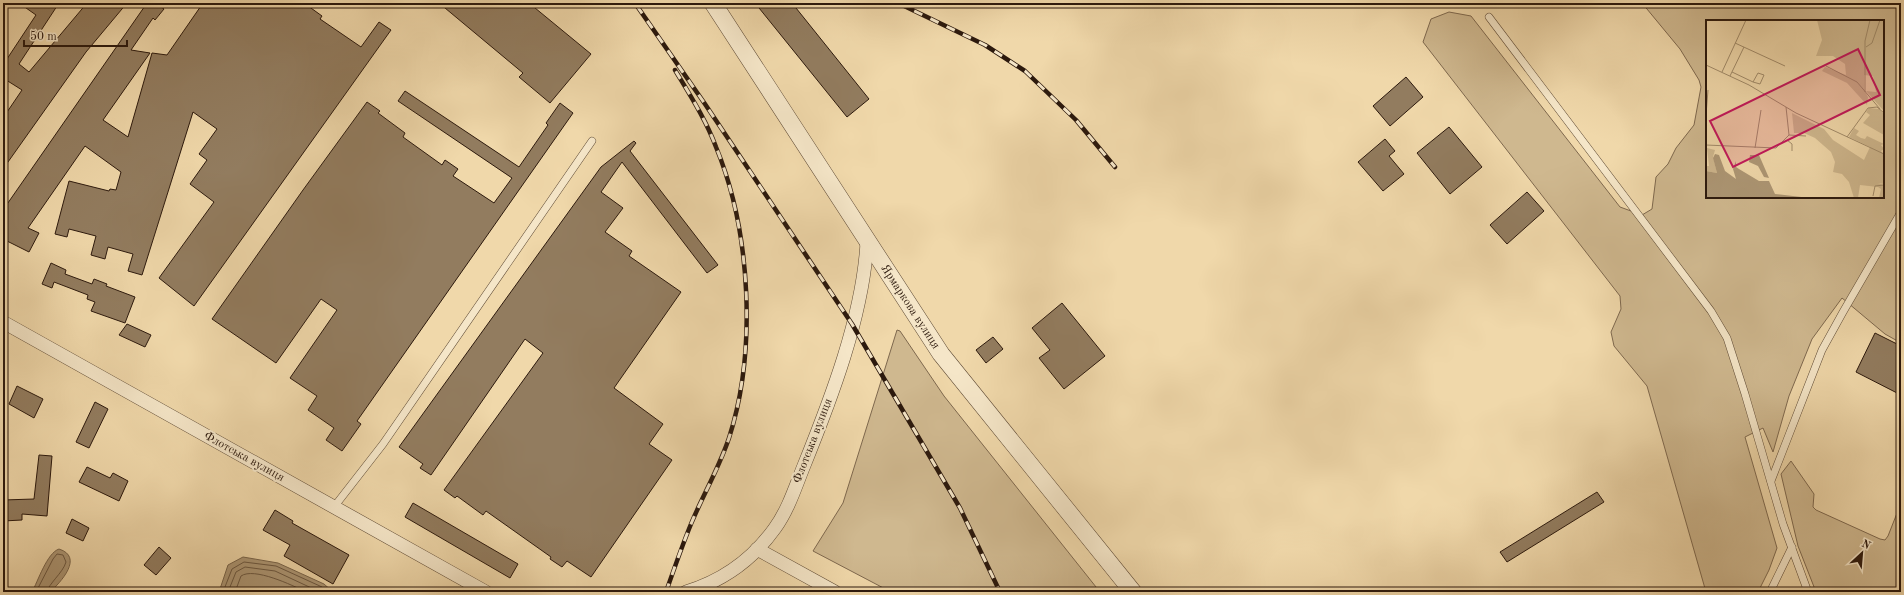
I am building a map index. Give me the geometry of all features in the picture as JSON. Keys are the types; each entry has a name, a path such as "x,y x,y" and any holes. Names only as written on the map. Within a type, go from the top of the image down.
{"street":[{"name":"Ярмаркова вулиця","path":"713,3 941,354 1133,592"},
{"name":"Флотська вулиця","path":"686,592 709,588 757,549 776,527 786,508 810,450 839,372 865,275 867,242"},
{"name":"Флотська вулиця","path":"3,322 486,592"},
{"path":"757,549 835,592"}],"lane":[{"path":"1490,17 1711,311 1727,338 1770,481 1808,592"},
{"path":"334,507 383,444 592,141"},
{"path":"1770,481 1822,350 1901,212"},
{"path":"1770,592 1792,548"}],"shaded area":[{"path":"1642,3 1901,3 1901,343 1885,334 1842,298 1812,339 1789,396 1773,452 1763,428 1745,437 1777,548 1769,570 1758,592 1706,592 1647,386 1614,346 1611,332 1621,309 1620,296 1423,42 1431,19 1449,12 1471,16 1620,207 1642,215 1652,209 1656,177 1668,164 1676,148 1694,125 1701,87 1699,80 1680,49"},
{"path":"897,330 900,331 944,396 1100,592 891,592 813,551 843,503"},
{"path":"1791,461 1814,494 1813,507 1816,510 1880,539 1885,540 1888,536 1901,503 1901,592 1816,592 1798,546 1781,474"}],"water":[{"path":"59,549 66,553 70,558 68,570 60,582 50,592 32,592 47,561"},
{"path":"243,557 278,563 324,584 333,592 219,592 228,565"}],"building":[{"path":"19,3 59,3 19,64 29,72 87,3 127,3 86,52 3,169 3,118 22,90 3,78 3,65 36,15"},
{"path":"147,3 156,3 164,9 155,20 153,18 131,50 150,53 103,120 128,137 152,53 167,55 203,3 304,3 322,16 320,19 361,47 379,22 391,30 194,306 159,278 214,202 190,184 207,160 199,154 217,129 193,112 142,275 128,271 133,254 108,247 105,259 91,255 96,236 69,229 67,237 55,234 69,181 109,191 110,189 116,190 121,172 85,146 28,228 39,233 29,252 3,239 3,210"},
{"path":"439,3 529,3 591,54 550,103 519,77 523,73"},
{"path":"755,3 792,3 869,99 847,117"},
{"path":"1406,77 1423,97 1390,126 1373,106"},
{"path":"405,91 519,167 548,125 546,123 560,103 573,113 357,421 361,424 342,451 326,440 334,428 308,410 317,396 290,378 337,310 321,299 276,363 212,319 367,102 380,111 378,113 405,133 403,137 442,165 445,160 458,169 453,176 494,203 512,178 398,101"},
{"path":"1449,127 1482,167 1450,194 1417,153"},
{"path":"1385,139 1395,151 1389,156 1404,174 1383,191 1358,162"},
{"path":"634,141 636,143 630,151 718,265 707,273 622,162 601,192 623,208 605,232 632,251 629,256 681,292 614,388 663,424 649,444 672,460 591,577 567,561 562,567 550,559 551,557 486,511 483,515 457,496 455,498 444,490 543,353 525,339 431,475 420,468 423,464 399,447 601,167"},
{"path":"1527,192 1544,211 1507,244 1490,225"},
{"path":"51,263 66,270 65,274 92,284 94,279 107,284 106,286 135,297 125,323 91,311 95,302 87,299 88,295 54,282 52,288 42,284"},
{"path":"1062,303 1105,356 1064,389 1039,358 1050,350 1032,328"},
{"path":"127,324 151,335 145,347 119,335"},
{"path":"1875,333 1901,346 1901,395 1856,372"},
{"path":"993,337 1003,349 986,363 976,350"},
{"path":"17,386 43,399 34,418 9,404"},
{"path":"95,402 108,409 89,448 76,442"},
{"path":"39,455 52,456 47,516 22,514 22,520 3,521 3,500 34,499"},
{"path":"87,467 110,478 113,473 128,481 119,501 79,482"},
{"path":"1597,492 1604,502 1507,562 1500,552"},
{"path":"413,503 518,564 510,578 405,517"},
{"path":"275,510 293,521 292,523 349,555 333,584 284,556 290,545 263,530"},
{"path":"72,519 89,528 83,541 66,533"},
{"path":"159,547 171,558 156,575 144,565"}],"railway":[{"path":"898,3 985,45 1025,71 1076,120 1115,167"},
{"path":"637,6 705,104 852,324 960,508 1000,592"},
{"path":"666,592 691,524 721,460 729,438 738,404 744,368 746,330 746,292 743,253 737,216 728,180 707,127 675,70"}]}
